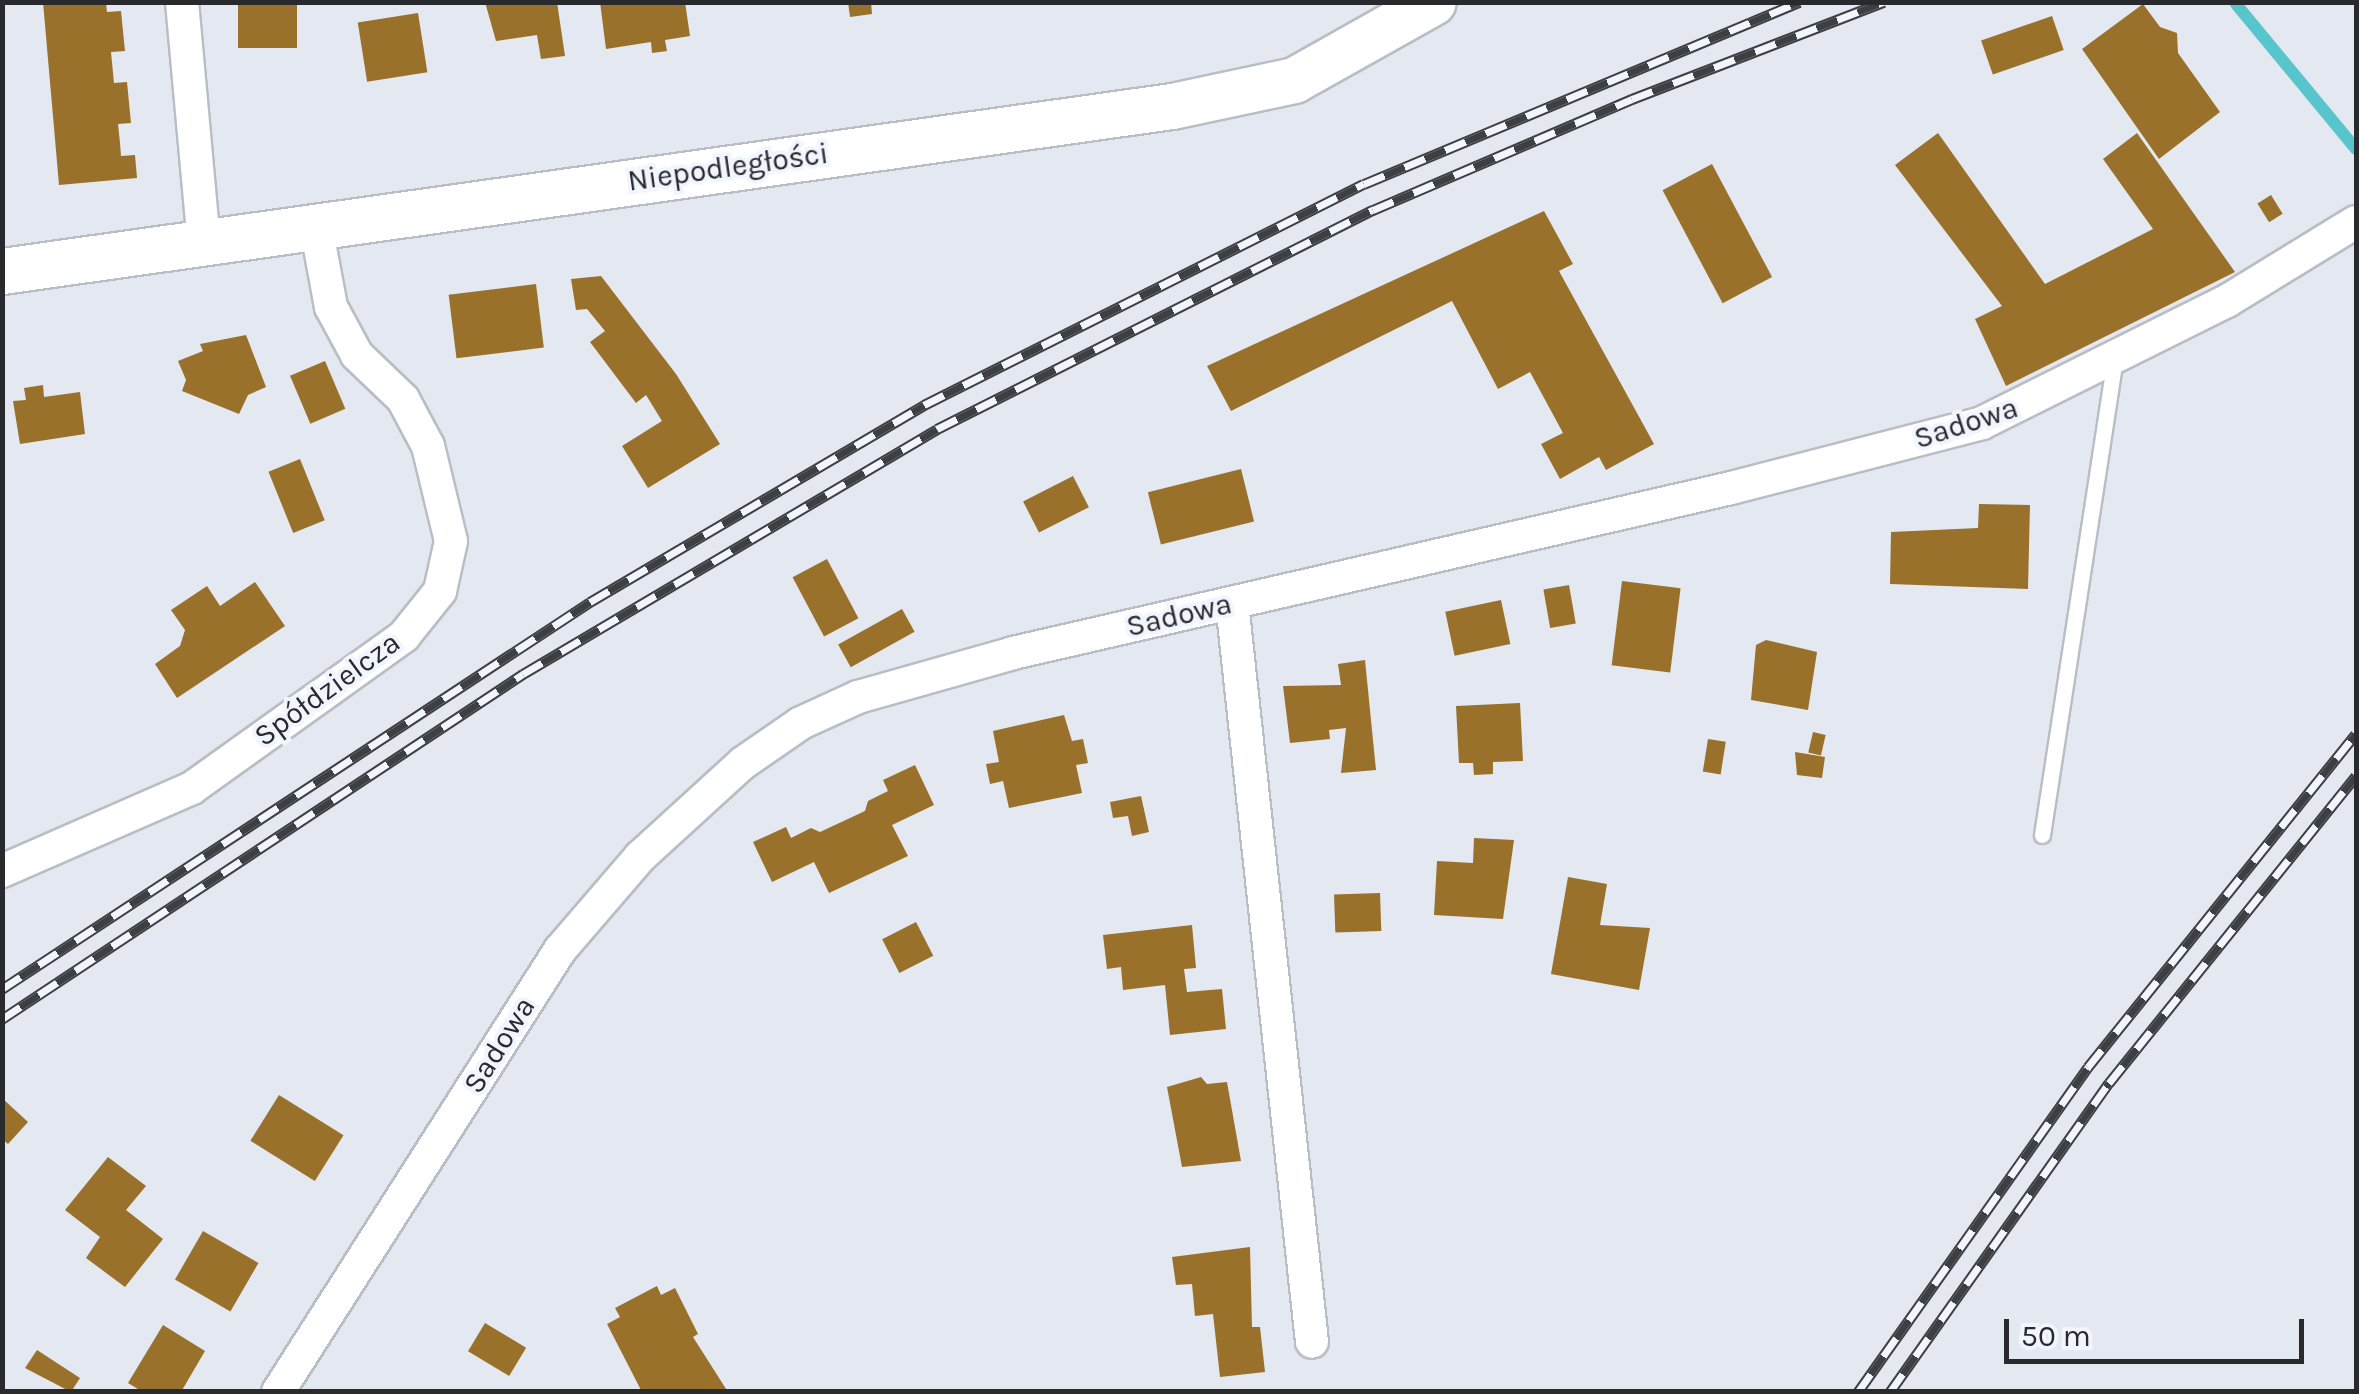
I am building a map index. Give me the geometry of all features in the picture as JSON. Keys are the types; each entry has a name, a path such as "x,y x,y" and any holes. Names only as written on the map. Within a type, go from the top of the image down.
{"street":[{"path":"182,2 204,242"},
{"name":"Niepodległości","path":"2,271 1172,106 1294,80 1433,2"},
{"name":"Sadowa","path":"278,1392 560,950 640,858 743,762 800,723 858,697 1013,653 1712,493 1982,423 2226,302 2356,222"},
{"name":"Spółdzielcza","path":"2,871 192,788 404,636 440,591 451,540 428,446 403,399 357,355 330,307 316,226"},
{"path":"1232,602 1312,1342"}],"lane":[{"path":"2042,835 2115,358"}],"building":[{"path":"43,2 106,2 107,12 121,11 125,51 111,52 114,83 127,82 131,123 118,124 121,156 135,155 137,178 59,185"},
{"path":"238,2 297,2 297,48 238,48"},
{"path":"485,2 557,2 565,56 541,59 537,35 496,41"},
{"path":"600,2 685,2 690,36 665,40 667,51 652,53 651,42 606,49"},
{"path":"848,2 871,2 872,14 850,17"},
{"path":"2143,4 2160,27 2177,33 2178,53 2220,112 2159,159 2082,49"},
{"path":"418,13 427,72 367,82 358,23"},
{"path":"2052,16 2064,50 1993,74 1981,40"},
{"path":"1938,133 2045,284 2153,229 2103,159 2137,133 2235,272 2006,386 1975,319 2002,306 1895,165"},
{"path":"1712,164 1772,277 1723,303 1663,190"},
{"path":"2271,195 2283,214 2269,222 2257,203"},
{"path":"1544,211 1573,264 1559,271 1654,444 1606,470 1599,457 1560,479 1541,444 1563,433 1530,372 1498,389 1452,301 1231,411 1207,366"},
{"path":"601,276 676,374 720,444 648,488 622,446 662,421 646,395 636,403 590,342 605,331 587,309 576,310 571,279"},
{"path":"536,284 544,348 456,358 449,295"},
{"path":"246,335 266,387 248,395 239,414 182,391 186,380 178,361 203,351 200,344"},
{"path":"325,361 345,409 310,424 290,376"},
{"path":"43,385 44,397 80,392 85,434 20,444 13,401 26,400 24,388"},
{"path":"300,459 325,520 293,533 268,472"},
{"path":"1241,469 1254,521 1161,545 1148,492"},
{"path":"1073,476 1089,507 1039,533 1023,501"},
{"path":"1979,504 2030,505 2028,589 1890,584 1891,532 1978,528"},
{"path":"827,559 858,618 824,636 793,577"},
{"path":"1622,581 1681,588 1670,673 1612,665"},
{"path":"255,582 285,626 177,698 155,664 180,646 185,630 171,610 207,586 220,606"},
{"path":"1569,585 1576,623 1550,628 1543,590"},
{"path":"1501,600 1510,644 1455,656 1445,612"},
{"path":"902,609 915,632 851,667 838,644"},
{"path":"1766,640 1817,652 1808,710 1751,700 1756,645"},
{"path":"1365,660 1376,770 1341,773 1346,728 1329,730 1330,739 1290,743 1283,686 1341,685 1338,664"},
{"path":"1520,703 1523,761 1493,762 1493,774 1474,775 1473,763 1459,763 1456,706"},
{"path":"1064,715 1072,741 1083,739 1088,763 1076,765 1082,793 1009,808 1003,781 990,784 986,764 999,762 993,731"},
{"path":"1813,732 1826,735 1821,755 1808,752"},
{"path":"1708,739 1726,742 1721,774 1703,772"},
{"path":"1795,752 1825,757 1822,778 1797,775"},
{"path":"915,765 934,805 892,825 908,856 829,893 814,862 772,882 753,842 786,827 791,838 811,828 820,832 865,811 868,801 888,791 883,780"},
{"path":"1141,796 1149,832 1132,836 1128,816 1113,818 1110,802"},
{"path":"1474,838 1514,840 1503,919 1434,915 1437,861 1473,863"},
{"path":"1568,877 1607,884 1600,925 1650,928 1639,990 1551,974"},
{"path":"1380,893 1381,931 1335,933 1334,895"},
{"path":"916,922 933,956 899,973 882,939"},
{"path":"1192,925 1196,968 1184,969 1187,992 1222,989 1226,1029 1170,1035 1165,985 1123,990 1121,967 1107,969 1103,935"},
{"path":"1201,1077 1207,1084 1227,1082 1241,1161 1182,1167 1167,1087"},
{"path":"279,1095 343,1135 315,1181 250,1141"},
{"path":"2,1098 28,1122 8,1144 2,1139"},
{"path":"108,1157 146,1186 126,1210 163,1239 125,1287 86,1258 100,1237 65,1210"},
{"path":"203,1231 258,1263 230,1311 175,1279"},
{"path":"1250,1247 1252,1327 1260,1327 1265,1372 1220,1377 1213,1314 1195,1316 1192,1284 1176,1285 1172,1257"},
{"path":"657,1286 661,1295 675,1288 698,1334 693,1337 728,1392 642,1392 607,1324 620,1317 615,1308"},
{"path":"485,1323 526,1348 509,1376 468,1351"},
{"path":"163,1325 205,1351 181,1392 143,1392 128,1383"},
{"path":"37,1350 80,1378 71,1392 25,1368"}],"waterway":[{"path":"2236,4 2356,149"}],"railway":[{"path":"2,989 590,602 924,405 1364,184 1799,2"},
{"path":"2,1019 523,674 937,429 1373,210 1632,99 1884,2"},
{"path":"1858,1392 2088,1067 2356,734"},
{"path":"1890,1392 2109,1083 2356,776"}]}
